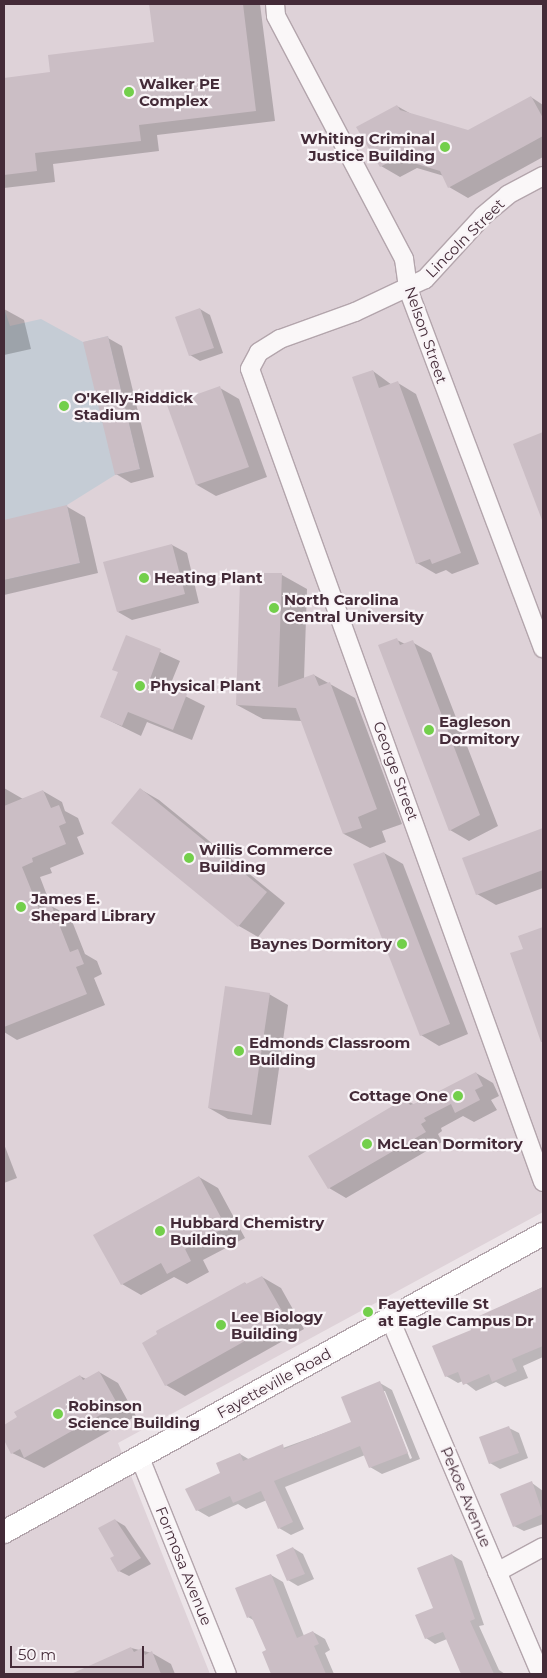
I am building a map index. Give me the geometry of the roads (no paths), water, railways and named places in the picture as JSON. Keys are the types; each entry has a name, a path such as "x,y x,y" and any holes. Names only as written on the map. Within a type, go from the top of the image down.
{"main road":[{"name":"Fayetteville Road","path":"4,1532 543,1234"}],"street":[{"name":"Nelson Street","path":"274,4 276,16 404,259 408,289 543,650"},
{"name":"Lincoln Street","path":"251,361 259,352 280,339 355,312 408,289 425,279 445,260 489,210 508,195 543,176"},
{"name":"George Street","path":"251,361 252,380 370,696 543,1182"},
{"name":"Pekoe Avenue","path":"390,1319 541,1674"},
{"name":"Formosa Avenue","path":"140,1458 227,1674"},
{"path":"497,1572 543,1547"}],"place":[{"name":"Walker PE Complex","path":"129,92"},
{"name":"Whiting Criminal Justice Building","path":"445,147"},
{"name":"O'Kelly-Riddick Stadium","path":"64,406"},
{"name":"Heating Plant","path":"144,578"},
{"name":"North Carolina Central University","path":"274,608"},
{"name":"Physical Plant","path":"140,686"},
{"name":"Eagleson Dormitory","path":"429,730"},
{"name":"Willis Commerce Building","path":"189,858"},
{"name":"James E. Shepard Library","path":"21,907"},
{"name":"Baynes Dormitory","path":"402,944"},
{"name":"Edmonds Classroom Building","path":"239,1051"},
{"name":"Cottage One","path":"458,1096"},
{"name":"McLean Dormitory","path":"367,1144"},
{"name":"Hubbard Chemistry Building","path":"160,1231"},
{"name":"Fayetteville St at Eagle Campus Dr","path":"368,1312"},
{"name":"Lee Biology Building","path":"221,1325"},
{"name":"Robinson Science Building","path":"58,1414"}]}
